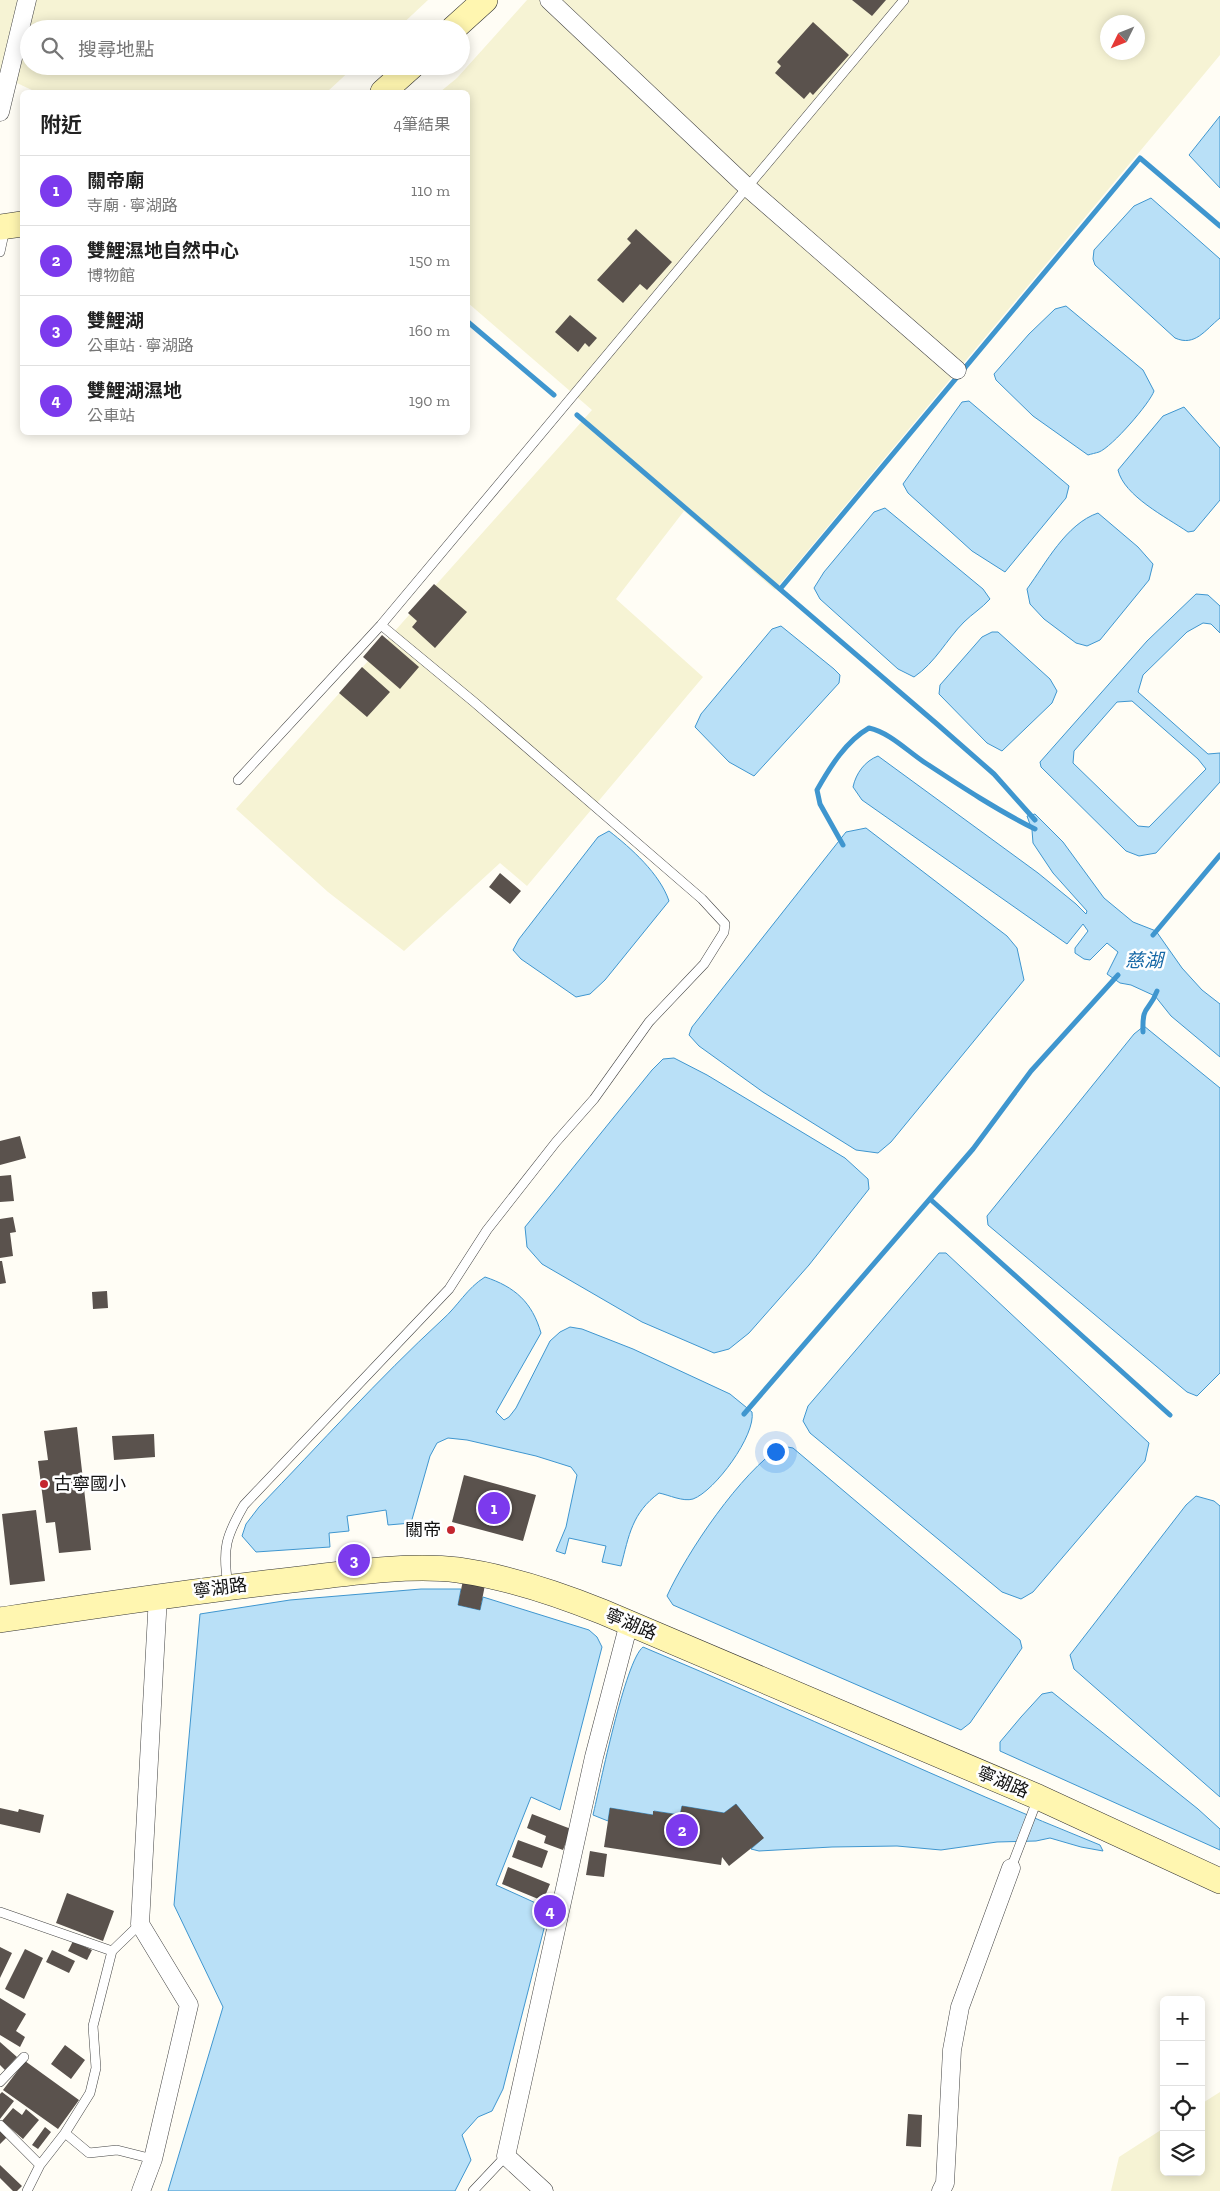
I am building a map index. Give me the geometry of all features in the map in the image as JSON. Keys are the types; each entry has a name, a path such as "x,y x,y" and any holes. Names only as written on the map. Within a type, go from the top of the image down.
{"main road":[{"path":"463,20 485,0"},
{"path":"385,90 402,75"},
{"name":"寧湖路","path":"0,1620 229,1586 380,1571 457,1570 538,1588 629,1623 1036,1806 1220,1881"}],"street":[{"path":"22,20 27,0"},
{"path":"549,0 747,187 957,370"},
{"path":"0,112 20,29"},
{"path":"141,2191 153,2159 190,2005 140,1924 158,1596"},
{"path":"544,2191 506,2156 594,1757 629,1623"},
{"path":"941,2191 944,2183 952,2050 960,2007 1011,1868"}],"lane":[{"path":"238,780 381,625 904,0"},
{"path":"0,252 9,226"},
{"path":"229,1586 224,1553 235,1521 244,1505 449,1289 487,1230 556,1142 594,1099 649,1022 704,964 724,932 725,924 702,899 474,702 381,625"},
{"path":"1011,1868 1036,1806"},
{"path":"0,1912 112,1951"},
{"path":"27,2191 40,2165 65,2133 90,2093 96,2068 93,2026 112,1951 140,1924"},
{"path":"0,2082 24,2057"},
{"path":"0,2125 40,2165"},
{"path":"65,2133 89,2154 117,2150 153,2159"},
{"path":"473,2191 506,2156"}],"shaded area":[{"path":"0,0 428,0 407,20 20,20 20,75 345,75 329,90 32,90 0,75"},
{"path":"527,0 1220,0 1220,55 775,590 684,511 616,599 703,677 527,886 500,863 404,951 328,892 236,809 592,410 470,305 470,90 442,90 460,75 470,75 470,64"},
{"path":"1220,2092 1220,2191 1111,2191 1119,2157 1160,2131 1160,2176 1205,2176 1205,2101"}],"water":[{"path":"1220,116 1220,188 1189,155"},
{"path":"1151,198 1220,259 1220,318 1194,339 1182,340 1175,338 1095,265 1093,259 1094,250 1134,206"},
{"path":"1066,306 1143,370 1154,391 1138,414 1113,442 1099,452 1088,455 1033,416 996,380 994,374 1029,334 1055,309"},
{"path":"969,401 1069,486 1066,498 1005,572 972,551 908,493 903,484 962,402"},
{"path":"1184,407 1220,448 1220,500 1194,531 1188,532 1137,497 1128,489 1118,470 1163,416"},
{"path":"885,508 983,589 990,599 964,622 929,665 914,677 898,669 820,599 814,588 824,572 874,512"},
{"path":"1098,513 1138,547 1153,564 1149,580 1100,640 1087,646 1076,643 1044,619 1030,604 1027,589 1066,535 1087,518"},
{"path":"1196,594 1208,595 1220,606 1220,633 1211,624 1203,623 1187,632 1143,675 1138,692 1208,754 1220,753 1220,782 1156,853 1139,856 1126,851 1041,767 1040,762 1147,641","holes":["1132,701 1198,759 1206,769 1149,827 1138,826 1073,763 1074,751 1117,702"]},
{"path":"781,626 834,669 840,675 839,683 754,776 729,762 695,727 701,714 772,629"},
{"path":"992,632 998,632 1050,679 1057,691 1052,703 1002,751 987,743 939,694 940,685 982,637"},
{"name":"慈湖","path":"878,756 1038,873 1086,914 1087,911 1053,873 1033,843 1032,830 1027,816 1035,814 1063,842 1104,898 1133,922 1156,931 1182,968 1202,990 1220,1004 1220,1057 1171,1016 1155,996 1131,985 1120,983 1107,974 1118,952 1107,943 1090,960 1084,959 1075,953 1075,948 1088,931 1083,924 1067,944 862,800 853,787 854,782 865,764"},
{"path":"866,828 1007,936 1017,948 1024,980 891,1142 878,1153 856,1150 763,1092 699,1046 689,1035 692,1027 846,832"},
{"path":"609,831 652,871 669,901 605,980 590,994 576,997 521,959 513,950 519,939 598,837"},
{"path":"1144,1026 1220,1088 1220,1373 1197,1396 1187,1392 988,1225 987,1216 1134,1034"},
{"path":"674,1058 707,1075 845,1158 868,1179 869,1189 809,1265 749,1333 729,1349 714,1353 642,1322 542,1264 527,1247 525,1227 652,1070 663,1059"},
{"path":"939,1253 946,1253 1149,1443 1145,1461 1033,1592 1021,1599 1002,1592 810,1433 803,1421 808,1406"},
{"path":"485,1277 514,1291 521,1297 533,1313 541,1333 496,1412 504,1420 516,1408 550,1341 560,1332 570,1327 582,1329 633,1349 730,1394 752,1412 752,1422 748,1434 741,1448 722,1474 702,1494 693,1499 680,1499 659,1493 650,1501 643,1508 633,1525 621,1566 602,1562 606,1546 569,1538 565,1554 556,1551 566,1527 577,1475 571,1467 536,1456 467,1440 448,1438 437,1443 430,1456 411,1523 388,1525 386,1510 347,1516 349,1531 329,1533 330,1547 256,1552 242,1536 246,1524 259,1507 372,1388 448,1315 473,1286"},
{"path":"782,1446 793,1448 1020,1640 1022,1648 970,1723 961,1730 673,1605 667,1596 701,1536 733,1493 766,1458"},
{"path":"1196,1496 1214,1501 1220,1506 1220,1797 1074,1669 1070,1655 1186,1505"},
{"path":"421,1589 461,1589 458,1605 480,1610 483,1597 589,1630 597,1637 602,1647 560,1810 531,1797 496,1885 549,1909 503,2089 492,2111 478,2117 462,2135 471,2160 455,2191 168,2191 223,2007 174,1905 200,1614 290,1600"},
{"path":"643,1647 985,1797 1100,1845 1103,1851 1050,1838 1036,1841 997,1842 941,1850 897,1846 759,1851 751,1849 763,1838 736,1804 724,1813 682,1806 680,1815 654,1811 653,1815 610,1808 608,1821 593,1815 621,1699 636,1657"},
{"path":"1052,1692 1198,1809 1220,1829 1220,1850 1000,1751 1000,1742 1021,1717 1042,1694"}],"building":[{"path":"852,0 886,0 872,16"},
{"path":"813,22 849,55 813,95 810,92 804,99 775,73 781,66 777,62"},
{"path":"636,229 672,262 647,290 640,284 623,303 597,280 631,243 627,239"},
{"path":"570,315 597,338 589,347 585,343 578,352 555,332"},
{"path":"434,584 467,612 435,648 412,627 417,621 408,613"},
{"path":"382,635 419,667 400,689 363,657"},
{"path":"362,667 390,692 367,717 339,693"},
{"path":"500,873 521,891 510,904 489,887"},
{"path":"20,1136 26,1158 0,1165 0,1141"},
{"path":"11,1175 14,1201 0,1202 0,1176"},
{"path":"13,1217 16,1232 10,1233 13,1256 0,1258 0,1219"},
{"path":"0,1261 2,1261 6,1283 0,1284"},
{"path":"107,1291 108,1308 93,1309 92,1292"},
{"path":"77,1427 91,1550 59,1553 55,1522 46,1523 38,1461 48,1460 44,1431"},
{"path":"154,1434 155,1457 114,1460 112,1436"},
{"path":"464,1475 536,1495 523,1541 452,1522"},
{"path":"36,1510 45,1581 10,1585 2,1514"},
{"path":"463,1580 485,1585 480,1610 458,1605"},
{"path":"736,1804 764,1838 729,1866 722,1857 721,1865 604,1847 610,1808 653,1815 653,1811 680,1815 682,1806 724,1813"},
{"path":"0,1808 18,1812 19,1809 44,1815 40,1833 0,1824"},
{"path":"532,1814 571,1829 563,1850 544,1843 546,1836 527,1828"},
{"path":"518,1840 548,1851 542,1868 512,1857"},
{"path":"590,1851 607,1854 604,1877 586,1875"},
{"path":"508,1867 550,1884 543,1901 502,1884"},
{"path":"67,1893 114,1911 103,1941 56,1923"},
{"path":"73,1941 92,1950 87,1960 68,1951"},
{"path":"0,1947 12,1953 0,1978"},
{"path":"25,1949 43,1958 24,1999 5,1989"},
{"path":"52,1950 75,1961 69,1973 46,1962"},
{"path":"0,1998 26,2014 16,2031 25,2037 20,2047 0,2035"},
{"path":"0,2042 17,2057 5,2070 0,2065"},
{"path":"65,2045 85,2060 71,2079 51,2064"},
{"path":"25,2061 79,2100 58,2129 3,2090"},
{"path":"2,2092 14,2101 0,2119 0,2094"},
{"path":"13,2108 22,2115 26,2109 39,2120 23,2139 2,2121"},
{"path":"908,2114 922,2115 921,2147 906,2146"},
{"path":"45,2127 51,2132 38,2149 32,2145"},
{"path":"0,2129 7,2137 0,2144"},
{"path":"0,2165 22,2186 17,2191 13,2191 0,2178"}],"waterway":[{"path":"781,588 1140,158 1220,226"},
{"path":"470,324 554,395"},
{"path":"577,415 994,774 1035,820"},
{"path":"843,845 820,804 817,790 846,747 869,728 892,738 967,790 1035,829"},
{"path":"1153,935 1220,855"},
{"name":"慈湖","path":"744,1414 973,1149 1031,1071 1118,975"},
{"path":"1143,1032 1145,1012 1157,991"},
{"path":"930,1199 1170,1415"}],"place":[{"name":"古寧國小","path":"44,1484"},
{"name":"關帝廟","path":"494,1508"},
{"name":"關帝","path":"451,1530"},
{"name":"雙鯉湖","path":"354,1560"},
{"name":"雙鯉濕地自然中心","path":"682,1830"},
{"name":"雙鯉湖濕地","path":"550,1911"}]}
